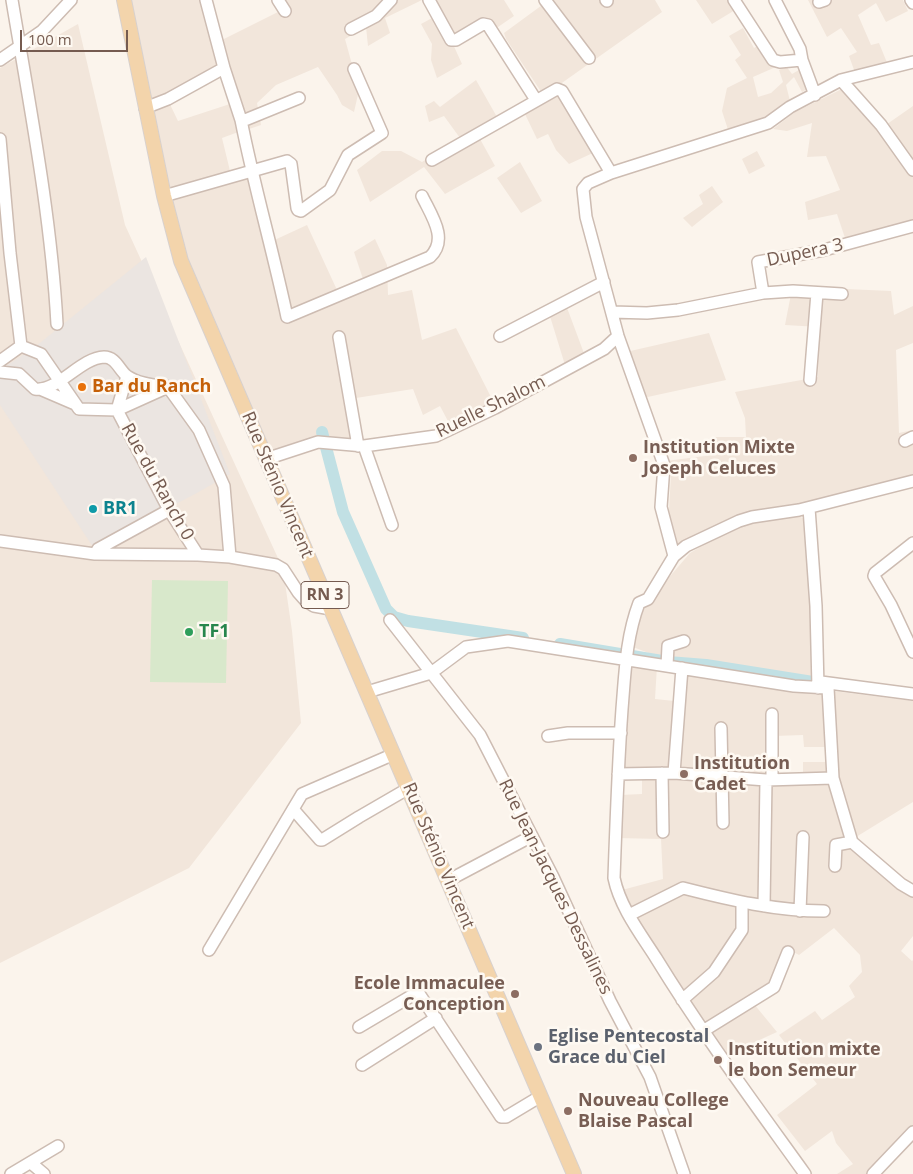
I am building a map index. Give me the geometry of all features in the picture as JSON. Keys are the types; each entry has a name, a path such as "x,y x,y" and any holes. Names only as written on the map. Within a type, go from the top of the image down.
{"main road":[{"name":"Rue Sténio Vincent","path":"124,0 164,196 181,261 574,1174"}],"street":[{"path":"12,0 40,169 54,270 57,324"},
{"path":"0,60 42,31 71,0"},
{"path":"206,0 224,68 241,120 251,172 278,272 287,316 430,257 438,247 438,228 422,196"},
{"path":"278,0 285,11"},
{"path":"351,29 376,16 391,0"},
{"path":"429,0 451,40 456,40 483,24 488,25 536,100"},
{"path":"545,0 589,58"},
{"path":"734,0 773,60 780,62 802,60"},
{"path":"775,0 797,41 815,94"},
{"path":"674,556 661,507 664,465 618,336 586,218 583,188 588,183 611,173 768,123 790,107 841,80 913,62"},
{"path":"145,108 168,99 224,68"},
{"path":"164,196 290,162 299,211 330,190 348,154 382,134 354,70"},
{"path":"841,80 880,125 913,170"},
{"path":"432,160 557,89 562,92 611,173"},
{"path":"241,120 299,98"},
{"path":"0,139 10,253 21,346"},
{"name":"Dupera 3","path":"612,312 647,313 678,310 764,293 758,262 824,250 913,226"},
{"path":"500,336 604,282"},
{"path":"764,293 793,291 842,294"},
{"path":"810,380 816,293"},
{"name":"Ruelle Shalom","path":"266,459 318,442 361,446 436,436 495,408 604,349 618,336"},
{"path":"339,337 361,446 392,525"},
{"path":"0,361 21,346"},
{"path":"21,346 41,354 79,408 117,410 127,376"},
{"path":"40,389 44,389 89,362 107,357 112,359 127,376 144,384 168,387 199,430 224,486 230,557"},
{"path":"0,372 19,374 35,389 40,389 75,404"},
{"name":"Rue du Ranch 0","path":"168,387 117,410 169,510 198,554"},
{"path":"804,1174 702,1031 629,915 617,891 614,878 618,774 627,656 632,623 639,603 648,599 674,556 686,546 745,519 808,508 913,481"},
{"path":"808,508 816,606 818,685"},
{"path":"95,554 98,549 169,510"},
{"path":"0,542 95,554 198,554 230,557 280,566 306,601 314,606 331,609"},
{"path":"913,543 875,573 874,576 913,652"},
{"name":"Rue Jean-Jacques Dessalines","path":"390,620 480,735 554,877 610,1001 650,1077 684,1174"},
{"path":"368,692 431,673 466,647 508,641 627,656 667,663 682,668 818,685 913,694"},
{"path":"667,663 668,646 684,641"},
{"path":"708,665 795,682"},
{"path":"674,773 682,668"},
{"path":"818,685 828,688 833,778 852,842 901,884 913,891"},
{"path":"764,906 772,714"},
{"path":"721,728 723,824"},
{"path":"548,736 568,733 621,733"},
{"path":"209,950 302,794 394,754"},
{"path":"662,773 663,832"},
{"path":"618,774 674,773 769,779 833,778"},
{"path":"293,809 322,840 359,816 409,788"},
{"path":"449,880 532,836"},
{"path":"800,911 803,836"},
{"path":"835,866 836,845 852,842"},
{"path":"629,915 683,888 742,903 800,911 824,910"},
{"path":"682,1000 714,972 742,930 742,903"},
{"path":"702,1031 774,986 788,952"},
{"path":"359,1027 416,992 421,994 501,1117 541,1096"},
{"path":"362,1064 436,1018"},
{"path":"873,1174 913,1132"},
{"path":"11,1174 58,1146"},
{"path":"31,1162 44,1174"}],"shaded area":[{"path":"128,0 202,0 222,66 165,94 178,121 233,103 241,131 222,138 231,175 246,170 268,243 307,225 337,290 364,282 354,252 375,239 387,265 388,295 412,290 422,340 456,328 493,401 449,423 440,406 423,415 413,389 356,398 363,442 321,438 269,454 205,307 175,226"},
{"path":"276,0 422,0 385,18 390,33 368,46 366,27 345,39 359,90 354,112 342,105 318,67 276,85 257,103 261,125 246,130 220,41 282,10"},
{"path":"426,0 504,0 514,16 498,27 485,24 452,42 462,64 437,78 431,60 432,44 421,24 434,17"},
{"path":"549,0 655,0 662,12 559,85 542,93 506,39 504,33"},
{"path":"696,0 735,0 740,7 712,24"},
{"path":"808,0 903,0 908,11 886,22 876,3 858,15 871,45 879,43 890,70 857,78 849,56 857,52 841,28 827,37"},
{"path":"78,24 125,225 283,569 292,631 301,723 189,868 0,963 0,68"},
{"path":"743,28 754,48 765,42 778,66 753,77 758,97 771,93 783,82 779,70 786,66 792,74 806,66 816,84 802,92 794,77 786,85 792,109 731,139 722,111 727,88 747,78 735,60 741,55 729,36"},
{"path":"476,80 497,117 475,130 495,166 445,194 424,167 370,202 357,170 382,151 401,151 422,162 460,138 444,116 429,122 425,106 434,101 440,107"},
{"path":"844,88 880,129 913,106 913,222 846,241 837,214 808,220 805,202 840,190 826,156 807,157 812,123 787,131 773,129 795,112"},
{"path":"560,93 595,152 569,164 556,150 548,134 537,139 524,112"},
{"path":"757,151 765,166 749,174 742,159"},
{"path":"520,162 542,201 521,213 497,178"},
{"path":"712,186 723,202 692,227 683,218 703,204 699,195"},
{"path":"146,257 230,474 93,547 0,405 0,370 35,347"},
{"path":"823,288 891,291 894,315 913,306 913,343 896,350 899,433 913,430 913,475 876,488 808,504 794,505 737,517 678,558 669,511 671,474 666,461 713,455 711,437 746,437 745,418 735,392 818,377 819,327 785,325 791,294"},
{"path":"566,305 585,356 565,365 549,313"},
{"path":"709,333 726,380 643,398 626,352"},
{"path":"793,512 807,521 814,678 659,657 633,647 637,620 647,603 690,553 736,526"},
{"path":"629,664 657,666 655,699 684,702 687,671 827,692 826,747 804,747 803,735 774,736 774,775 803,776 803,762 827,762 854,852 913,895 913,936 901,951 913,960 913,1125 868,1174 837,1174 853,1164 836,1143 832,1131 805,1151 777,1115 817,1084 779,1035 815,1011 822,1020 855,997 849,986 862,972 860,955 834,928 799,955 786,948 770,985 749,998 777,1032 724,1056 634,913 622,890 663,879 661,839 617,838 620,795 642,794 642,770 621,770"},
{"path":"833,691 913,701 913,802 856,837 846,813 836,767"}],"green space":[{"name":"TF1","path":"152,580 228,581 226,683 150,682"}],"waterway":[{"path":"322,432 343,512 386,609 394,617 408,621 523,638"},
{"path":"560,644 668,662 706,665 819,683"}],"place":[{"name":"Bar du Ranch","path":"82,387"},
{"name":"Institution Mixte Joseph Celuces","path":"633,458"},
{"name":"BR1","path":"93,509"},
{"name":"TF1","path":"189,632"},
{"name":"Institution Cadet","path":"684,774"},
{"name":"Ecole Immaculee Conception","path":"515,994"},
{"name":"Eglise Pentecostal Grace du Ciel","path":"538,1047"},
{"name":"Institution mixte le bon Semeur","path":"718,1060"},
{"name":"Nouveau College Blaise Pascal","path":"568,1111"}]}
